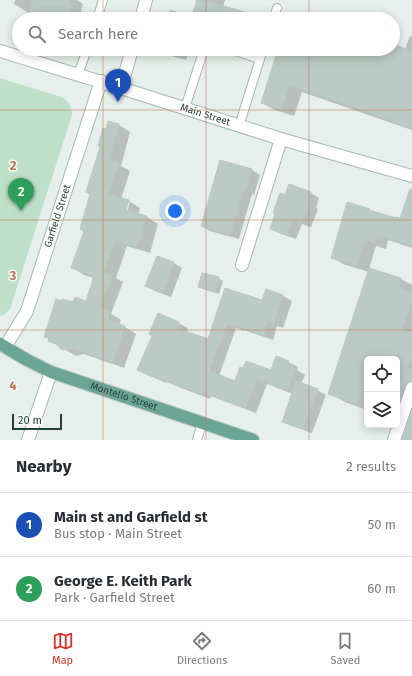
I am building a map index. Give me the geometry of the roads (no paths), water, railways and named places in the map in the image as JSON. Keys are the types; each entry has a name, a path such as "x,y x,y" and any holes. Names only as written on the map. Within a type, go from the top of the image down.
{"main road":[{"path":"143,12 146,0"},
{"name":"Main Street","path":"0,51 12,55"},
{"name":"Main Street","path":"16,56 281,139 412,176"},
{"path":"121,88 130,56"},
{"name":"Garfield Street","path":"2,345 27,311 101,82"},
{"path":"242,265 281,139"},
{"name":"Montello Street","path":"2,345 50,372 253,440"},
{"path":"28,440 50,372"},
{"path":"394,440 412,388"}],"lane":[{"path":"99,12 103,0"},
{"path":"276,12 277,8"},
{"path":"78,75 85,56"},
{"path":"185,108 202,56"},
{"path":"251,56 260,59"},
{"path":"239,126 261,56"},
{"path":"197,440 202,423"}],"place":[{"name":"Main st and Garfield st","path":"118,102"},
{"name":"George E. Keith Park","path":"21,211"}]}
